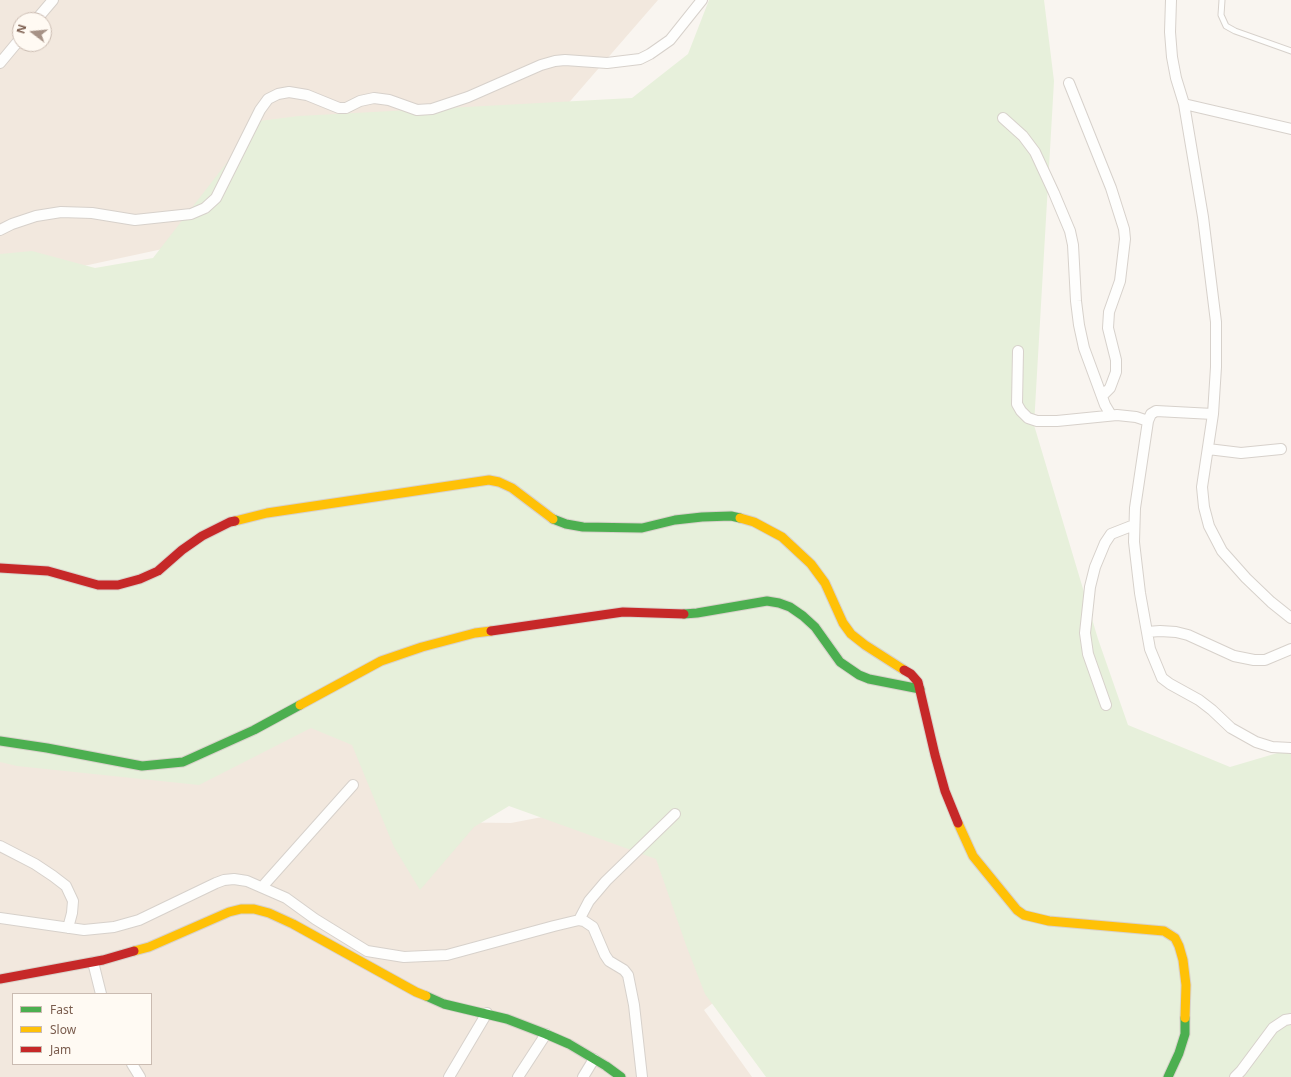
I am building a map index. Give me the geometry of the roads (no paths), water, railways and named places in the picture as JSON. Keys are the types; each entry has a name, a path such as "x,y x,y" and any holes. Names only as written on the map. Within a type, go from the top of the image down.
{"street":[{"path":"43,12 53,0"},
{"path":"0,230 12,224 36,216 61,212 92,213 134,220 191,214 205,208 216,198 260,110 268,99 278,94 289,92 307,95 339,108 346,108 360,101 374,98 389,100 417,110 432,109 468,97 541,65 555,61 565,60 607,63 640,59 670,40 702,0"},
{"path":"1171,0 1170,32 1172,57 1176,78 1184,104 1203,217 1216,322 1216,367 1213,414 1202,487 1204,507 1209,526 1222,551 1246,578 1271,602 1291,618"},
{"path":"0,63 12,49"},
{"path":"1068,83 1111,188 1124,229 1125,239 1120,281 1109,312 1108,328 1116,360 1116,372 1110,388 1102,396"},
{"path":"1184,104 1291,129"},
{"path":"1003,118 1030,144 1042,165 1070,232 1074,256 1076,301 1084,348 1105,405 1111,415"},
{"path":"1018,351 1018,404 1021,411 1028,418 1037,421 1058,421 1111,415 1136,417 1148,421"},
{"path":"1213,414 1156,412 1151,414 1148,421 1135,508 1134,542 1140,593 1150,650 1162,678 1199,700 1231,728 1256,742 1272,747 1291,748"},
{"path":"1208,449 1240,453 1281,449"},
{"path":"0,568 48,571 98,585 118,585 140,579 158,570 202,536 230,522 267,513 489,480 499,482 512,488 554,519 566,524 583,527 642,528 675,520 731,516 754,522 782,537 812,564 825,583 843,623 851,634 865,645 911,674 918,682 928,728 943,784 961,832 973,856 1017,910 1024,915 1049,921 1164,931 1175,938 1183,960 1186,984 1186,1020 1185,1034 1179,1053 1168,1077"},
{"path":"1106,705 1088,654 1085,633 1090,587 1095,567 1105,543 1111,534 1134,525"},
{"path":"0,742 47,748 142,766 183,762 254,730 381,661 422,647 475,633 623,612 679,614 698,613 767,601 790,607 803,616 815,626 840,662 859,675 869,679 920,689"},
{"path":"1147,632 1160,630 1176,632 1193,637 1234,656 1254,660 1266,660 1291,649"},
{"path":"262,887 354,785"},
{"path":"579,920 589,901 606,880 675,814"},
{"path":"0,846 35,864 66,886 73,901 72,913 68,928"},
{"path":"0,918 84,930 114,927 139,920 224,880 234,879 247,881 286,898 315,919 367,951 404,957 447,955 579,920 588,922 592,927 605,955 628,975 634,1005 642,1077"},
{"path":"0,979 92,962 149,947 229,912 241,908 254,909 269,913 293,924 416,992 444,1004 487,1013 546,1034 569,1044 622,1077"},
{"path":"92,962 101,993"},
{"path":"449,1077 487,1013"},
{"path":"1235,1077 1272,1028 1285,1020 1291,1019"},
{"path":"518,1077 546,1034"},
{"path":"583,1077 594,1059"},
{"path":"133,1065 140,1077"}],"lane":[{"path":"1222,0 1221,15 1226,26 1235,31 1291,51"}]}
